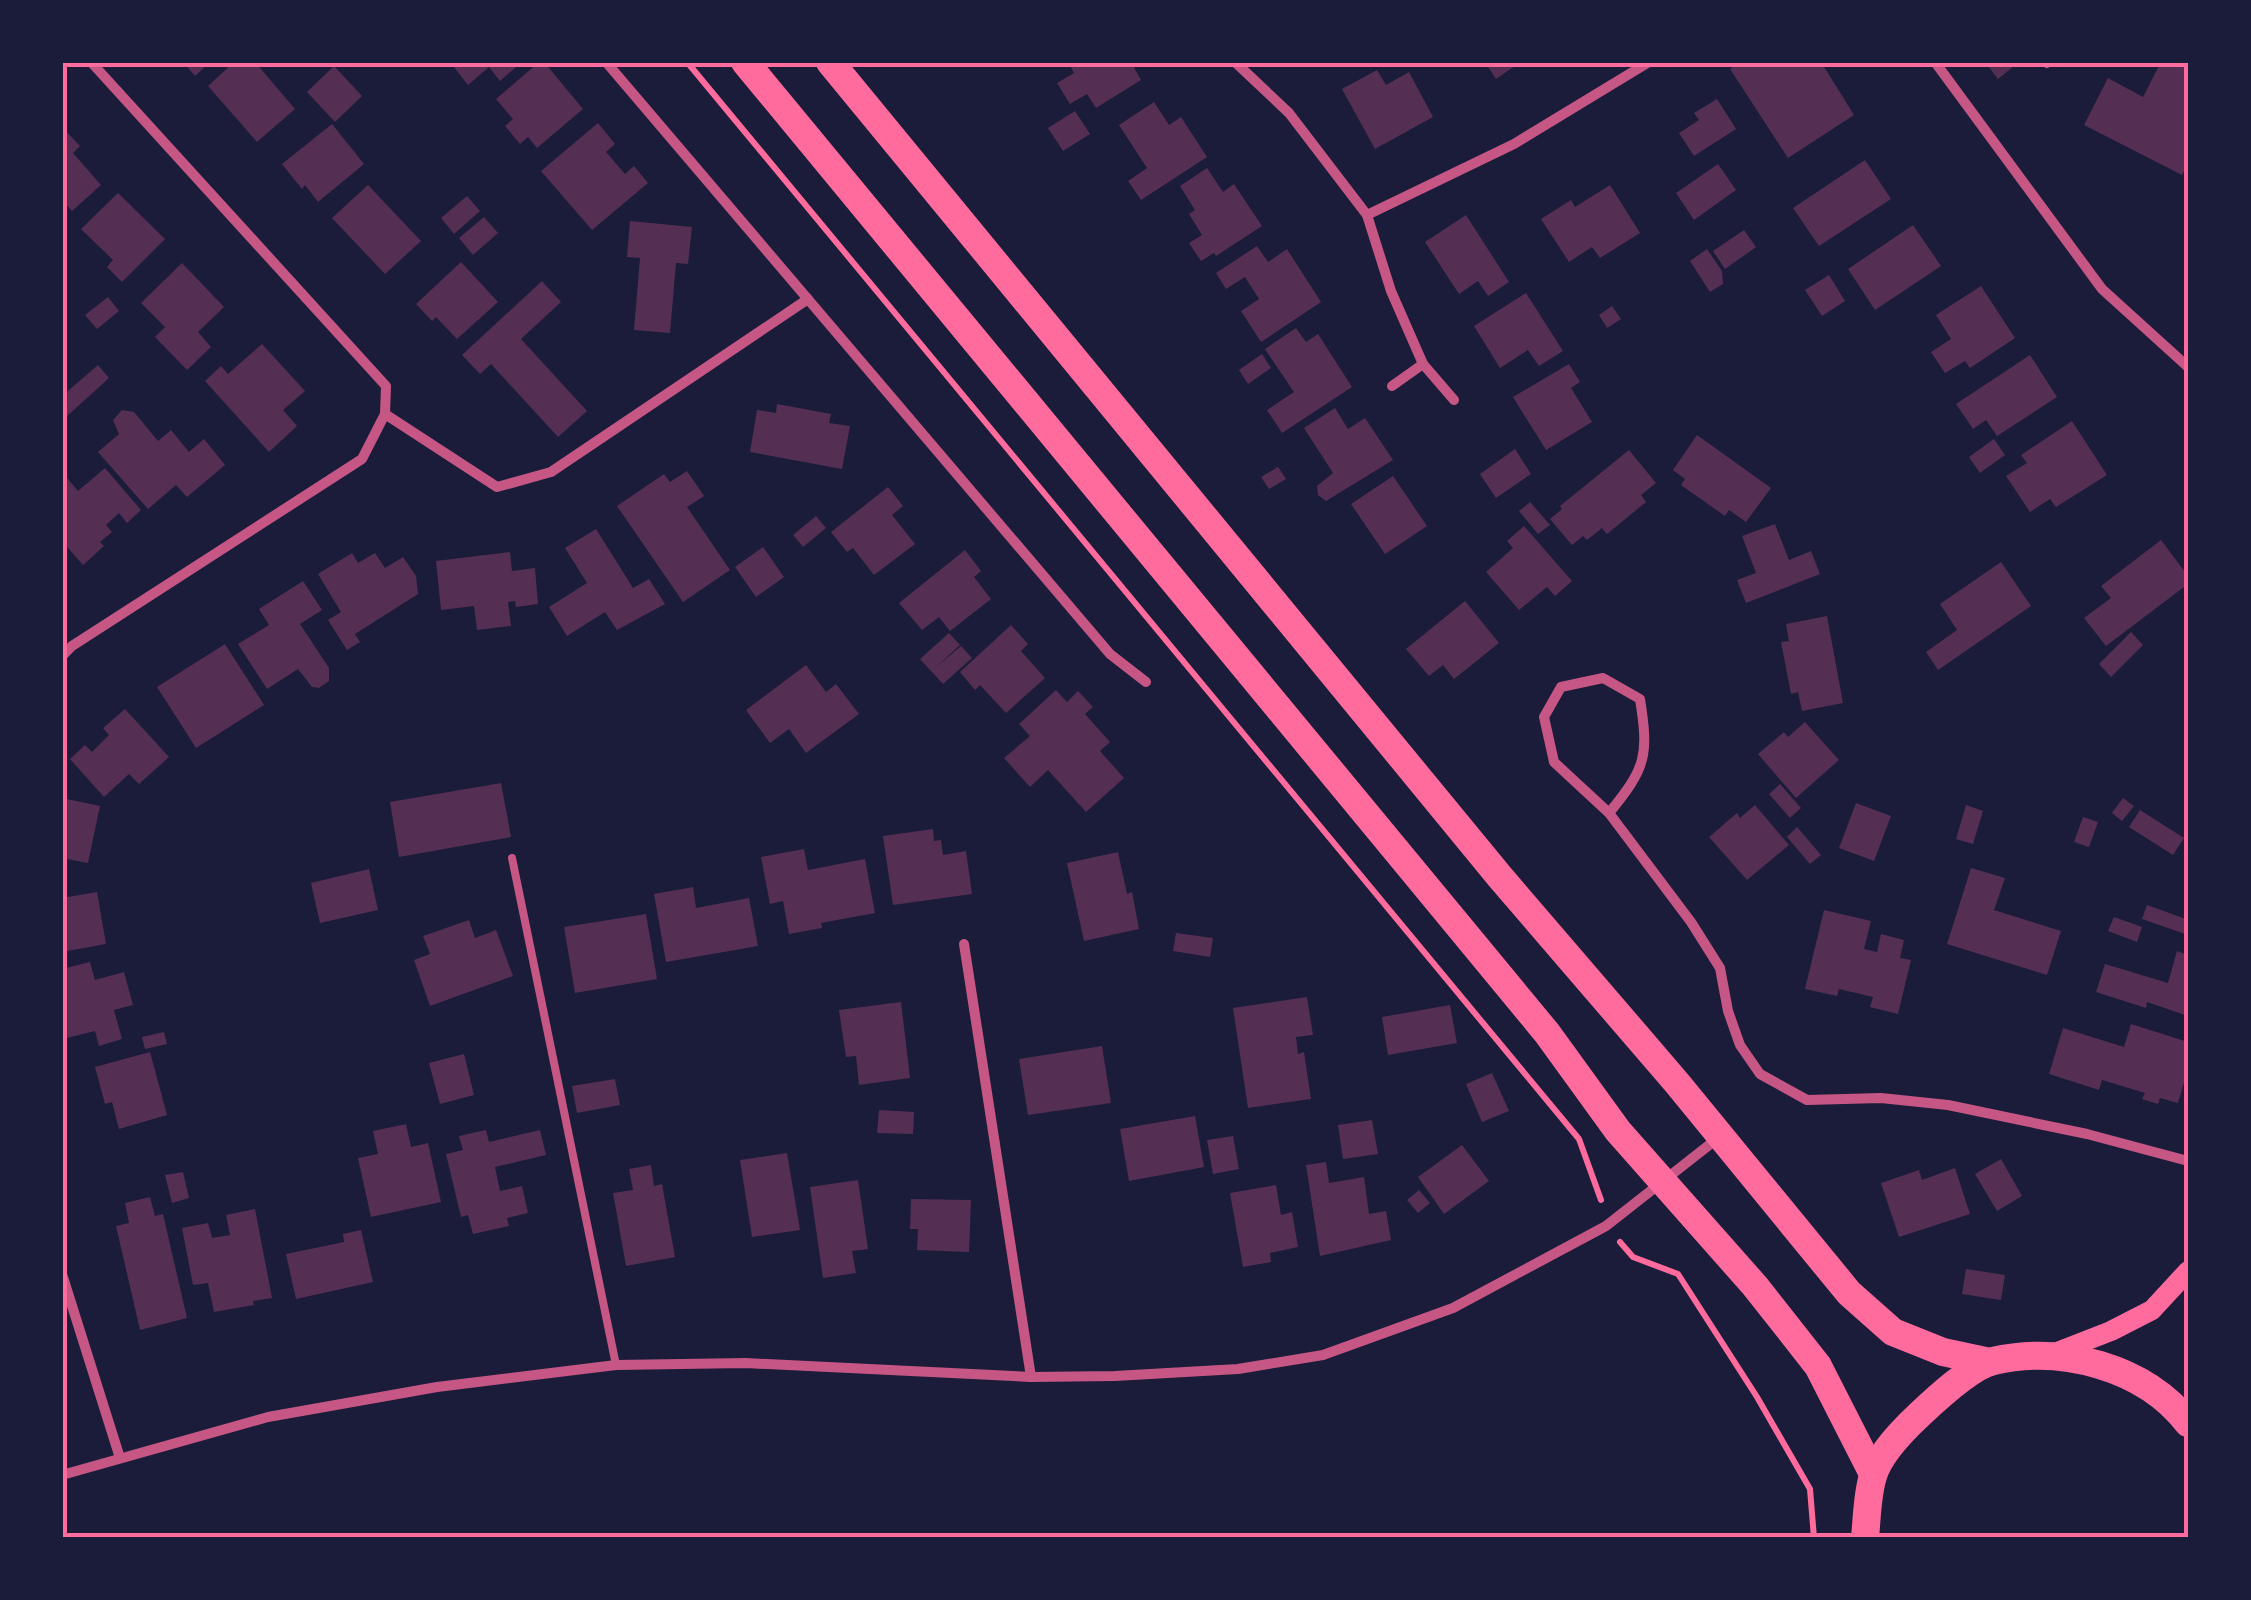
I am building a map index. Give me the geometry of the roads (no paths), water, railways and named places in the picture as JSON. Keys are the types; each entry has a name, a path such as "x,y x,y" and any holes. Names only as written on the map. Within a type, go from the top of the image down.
{"highway":[{"path":"745,62 1548,1033 1662,1184 1755,1286 1818,1366 1873,1474"},
{"path":"830,62 1500,877 1849,1293 1893,1332 1943,1352 1990,1362 2045,1356 2108,1366 2174,1404 2188,1423"},
{"path":"1865,1538 1873,1474 1905,1428 1941,1394 1990,1362"}],"main road":[{"path":"2045,1356 2111,1331 2152,1310 2188,1271"}],"street":[{"path":"62,656 362,458 386,414 386,386 91,62"},
{"path":"606,62 1110,654 1146,682"},
{"path":"1235,62 1289,113 1367,215 1391,291 1423,364 1454,400"},
{"path":"1367,215 1514,144 1650,62"},
{"path":"1935,62 2102,290 2188,367"},
{"path":"386,414 497,487 550,472 808,299"},
{"path":"1392,386 1423,364"},
{"path":"62,635 72,646"},
{"path":"1610,813 1632,785 1647,745 1640,699 1603,678 1561,688 1544,717 1554,762 1610,813 1692,922 1720,968 1728,1011 1740,1045 1760,1074 1807,1100 1881,1098 1948,1106 2087,1134 2188,1161"},
{"path":"964,944 1031,1377"},
{"path":"62,1476 268,1418 437,1387 616,1364 784,1364 1031,1377 1115,1376 1238,1369 1323,1355 1454,1308 1606,1226 1720,1137"},
{"path":"62,1274 120,1458"}],"lane":[{"path":"512,858 616,1364"}]}
